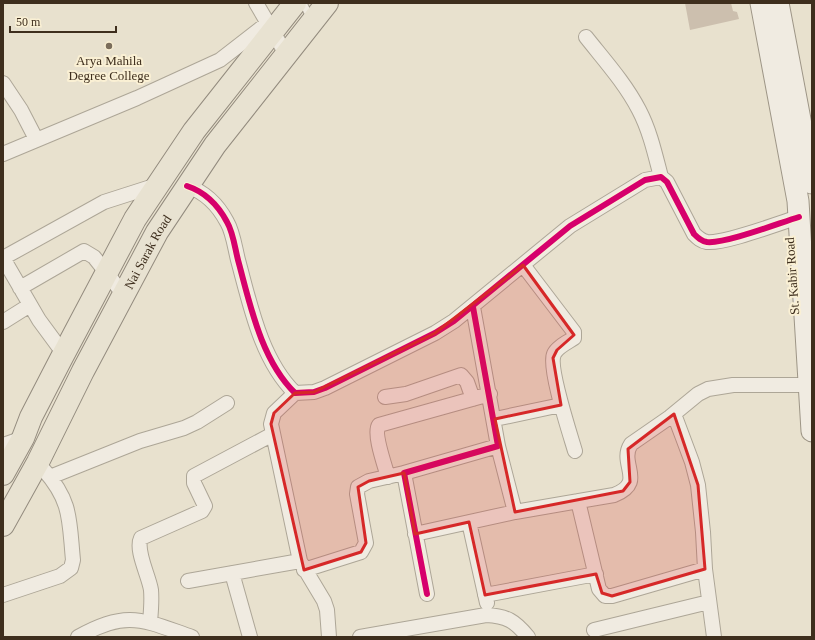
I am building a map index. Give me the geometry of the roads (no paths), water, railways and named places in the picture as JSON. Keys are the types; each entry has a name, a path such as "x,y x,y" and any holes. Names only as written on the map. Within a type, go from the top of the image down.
{"main road":[{"name":"Nai Sarak Road","path":"3,474 13,442 31,418 135,219 194,131 214,106 271,26 295,3"},
{"name":"Nai Sarak Road","path":"3,525 44,469 83,371 157,232 187,186 233,121 286,54 308,12 327,3"},
{"name":"St. Kabir Road","path":"761,3 803,206 812,431"},
{"path":"778,3 812,183"},
{"path":"214,106 233,121"}],"street":[{"path":"256,3 271,26 286,54"},
{"path":"3,154 36,139 138,98 220,60 271,26"},
{"path":"586,37 620,80 639,110 651,139 661,177 667,182 694,234 700,240 707,242 723,240 803,206"},
{"path":"3,83 21,110 36,139"},
{"path":"329,637 327,610 324,601 302,565 271,424 274,413 295,393 314,392 435,333 472,307 570,226 644,180 661,177"},
{"path":"64,354 54,343 3,258 104,202 157,185"},
{"path":"187,186 208,197 219,208 228,223 253,316 274,367 286,384 295,393"},
{"path":"20,288 84,251 89,253 124,295"},
{"path":"523,265 574,332 574,338 557,350 553,358 561,404 575,451"},
{"path":"3,322 30,305"},
{"path":"472,307 495,418 498,446 515,512"},
{"path":"386,397 406,394 461,375 467,382 473,399"},
{"path":"415,534 515,512 614,495 628,488 630,482 628,449 631,444 674,414 698,394 716,387 733,385 810,385"},
{"path":"388,477 377,436 377,427 490,394"},
{"path":"3,595 60,576 71,568 73,560 67,504 44,469 190,425 227,403"},
{"path":"495,418 561,404"},
{"path":"674,414 692,462 698,485 705,569 714,637"},
{"path":"150,622 152,600 139,546 141,538 202,511 205,506 194,483 194,476 273,434"},
{"path":"188,581 232,573 302,565 361,552 366,543 357,494 358,487 368,481 404,473 498,446"},
{"path":"404,473 427,594"},
{"path":"578,501 596,574 602,593 606,596 612,596 705,569"},
{"path":"469,522 490,615"},
{"path":"232,573 250,637"},
{"path":"485,596 596,574"},
{"path":"594,630 709,602"},
{"path":"360,637 490,615 502,617 516,623 528,637"},
{"path":"78,637 110,623 129,618 150,622 192,637"}],"place":[{"name":"Arya Mahila Degree College","path":"109,46"}]}
